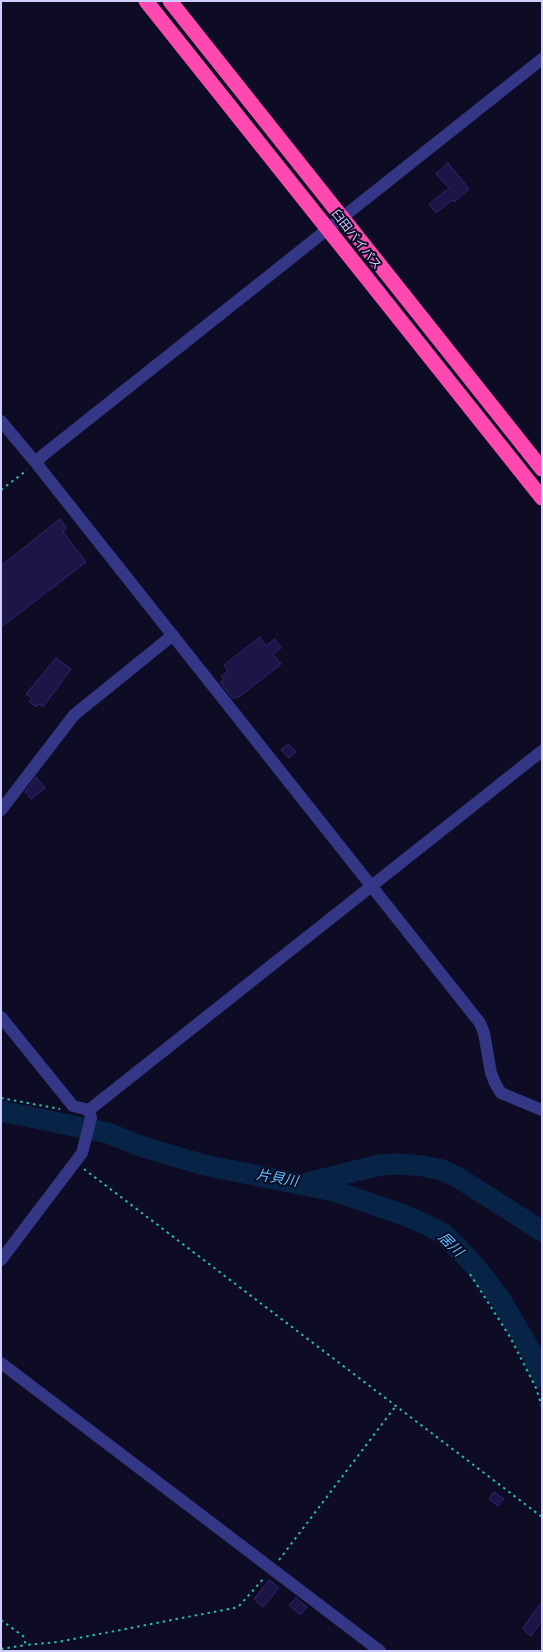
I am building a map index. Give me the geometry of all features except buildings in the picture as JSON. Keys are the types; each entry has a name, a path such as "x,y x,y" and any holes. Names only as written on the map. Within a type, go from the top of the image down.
{"highway":[{"name":"臼田バイパス","path":"146,1 542,498"},
{"name":"臼田バイパス","path":"170,1 542,469"}],"street":[{"path":"36,462 542,59"},
{"path":"1,421 36,462 480,1023 484,1033 491,1073 501,1093 542,1110"},
{"path":"1,810 74,715 173,635"},
{"path":"1,1260 76,1163 86,1141 88,1112 542,751"},
{"path":"1,1017 74,1106 88,1112"},
{"path":"1,1363 380,1651"}],"path":[{"path":"1,490 36,462"},
{"path":"1,1098 73,1112 88,1112"},
{"path":"76,1163 542,1517"},
{"path":"470,1274 510,1337 536,1388 542,1407"},
{"path":"1,1649 58,1642 239,1606 272,1569 396,1407"},
{"path":"1,1620 22,1636 26,1645"}],"waterway":[{"name":"片貝川","path":"1,1111 108,1133 143,1147 204,1165 334,1191 404,1215 429,1226 444,1234 474,1265 501,1300 532,1353 542,1377"},
{"name":"片貝川","path":"307,1183 380,1165 423,1166 442,1170 457,1177 542,1231"}],"water label":[{"name":"居川","path":"450,1245"}]}
